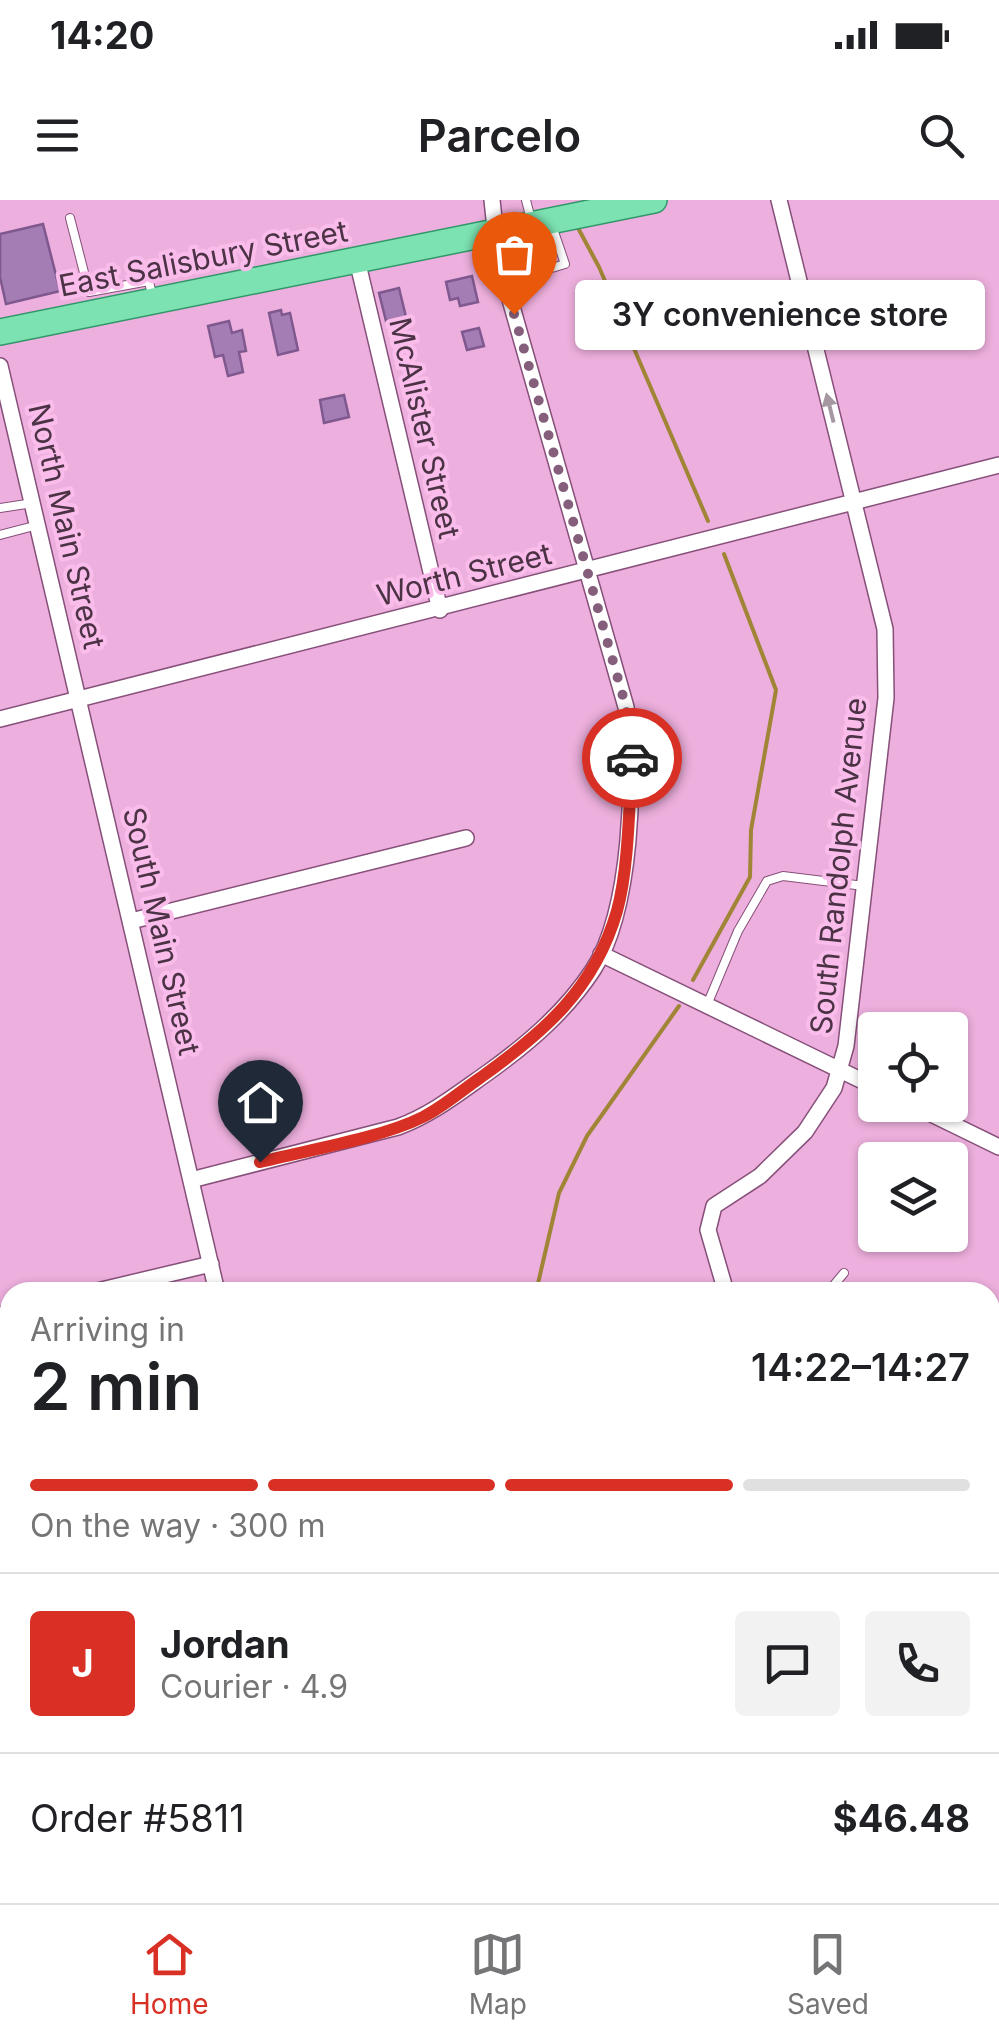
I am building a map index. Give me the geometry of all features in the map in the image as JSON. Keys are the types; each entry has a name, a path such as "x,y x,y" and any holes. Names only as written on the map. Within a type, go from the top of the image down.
{"main road":[{"name":"East Salisbury Street","path":"0,332 92,302 153,300 496,232 537,215 654,200"}],"street":[{"path":"192,1180 398,1127 423,1117 520,1049 562,1012 596,967 618,908 629,819 632,750 626,707 505,282 492,200"},
{"name":"South Randolph Avenue","path":"723,1282 708,1230 714,1206 760,1176 805,1132 834,1088 846,1046 886,698 885,629 779,200"},
{"name":"McAlister Street","path":"357,260 440,610"},
{"name":"North Main Street","path":"0,366 80,699"},
{"name":"Worth Street","path":"0,719 999,465"},
{"name":"South Main Street","path":"80,699 216,1282"},
{"path":"132,921 466,838"},
{"path":"600,954 858,1078"},
{"path":"948,1122 999,1147"},
{"path":"135,1282 211,1264"}],"lane":[{"path":"505,282 565,264 537,215"},
{"path":"70,218 92,302"},
{"path":"0,508 33,504"},
{"path":"0,535 38,525"},
{"path":"707,1006 738,931 767,881 783,876 864,886"},
{"path":"836,1282 844,1273"}],"building":[{"path":"43,224 60,291 6,304 0,277 0,234"},
{"path":"472,276 478,302 460,306 458,298 450,300 446,282"},
{"path":"399,288 406,317 386,321 379,293"},
{"path":"281,310 282,315 290,313 298,350 278,355 269,313"},
{"path":"229,321 232,333 242,330 246,351 239,352 243,372 228,376 223,355 215,357 208,326"},
{"path":"479,328 484,346 467,350 462,332"},
{"path":"344,395 349,417 324,423 320,400"}],"waterway":[{"path":"578,228 599,267 708,521"},
{"path":"693,980 750,877 751,830 776,690 724,554"},
{"path":"538,1282 559,1193 587,1136 679,1006"}],"way so far":[{"path":"514,314 626,707 632,758"}],"place":[{"name":"3Y convenience store","path":"514,314"}],"route":[{"path":"260,1162 423,1117 520,1049 562,1012 596,967 618,908 632,758"}]}
